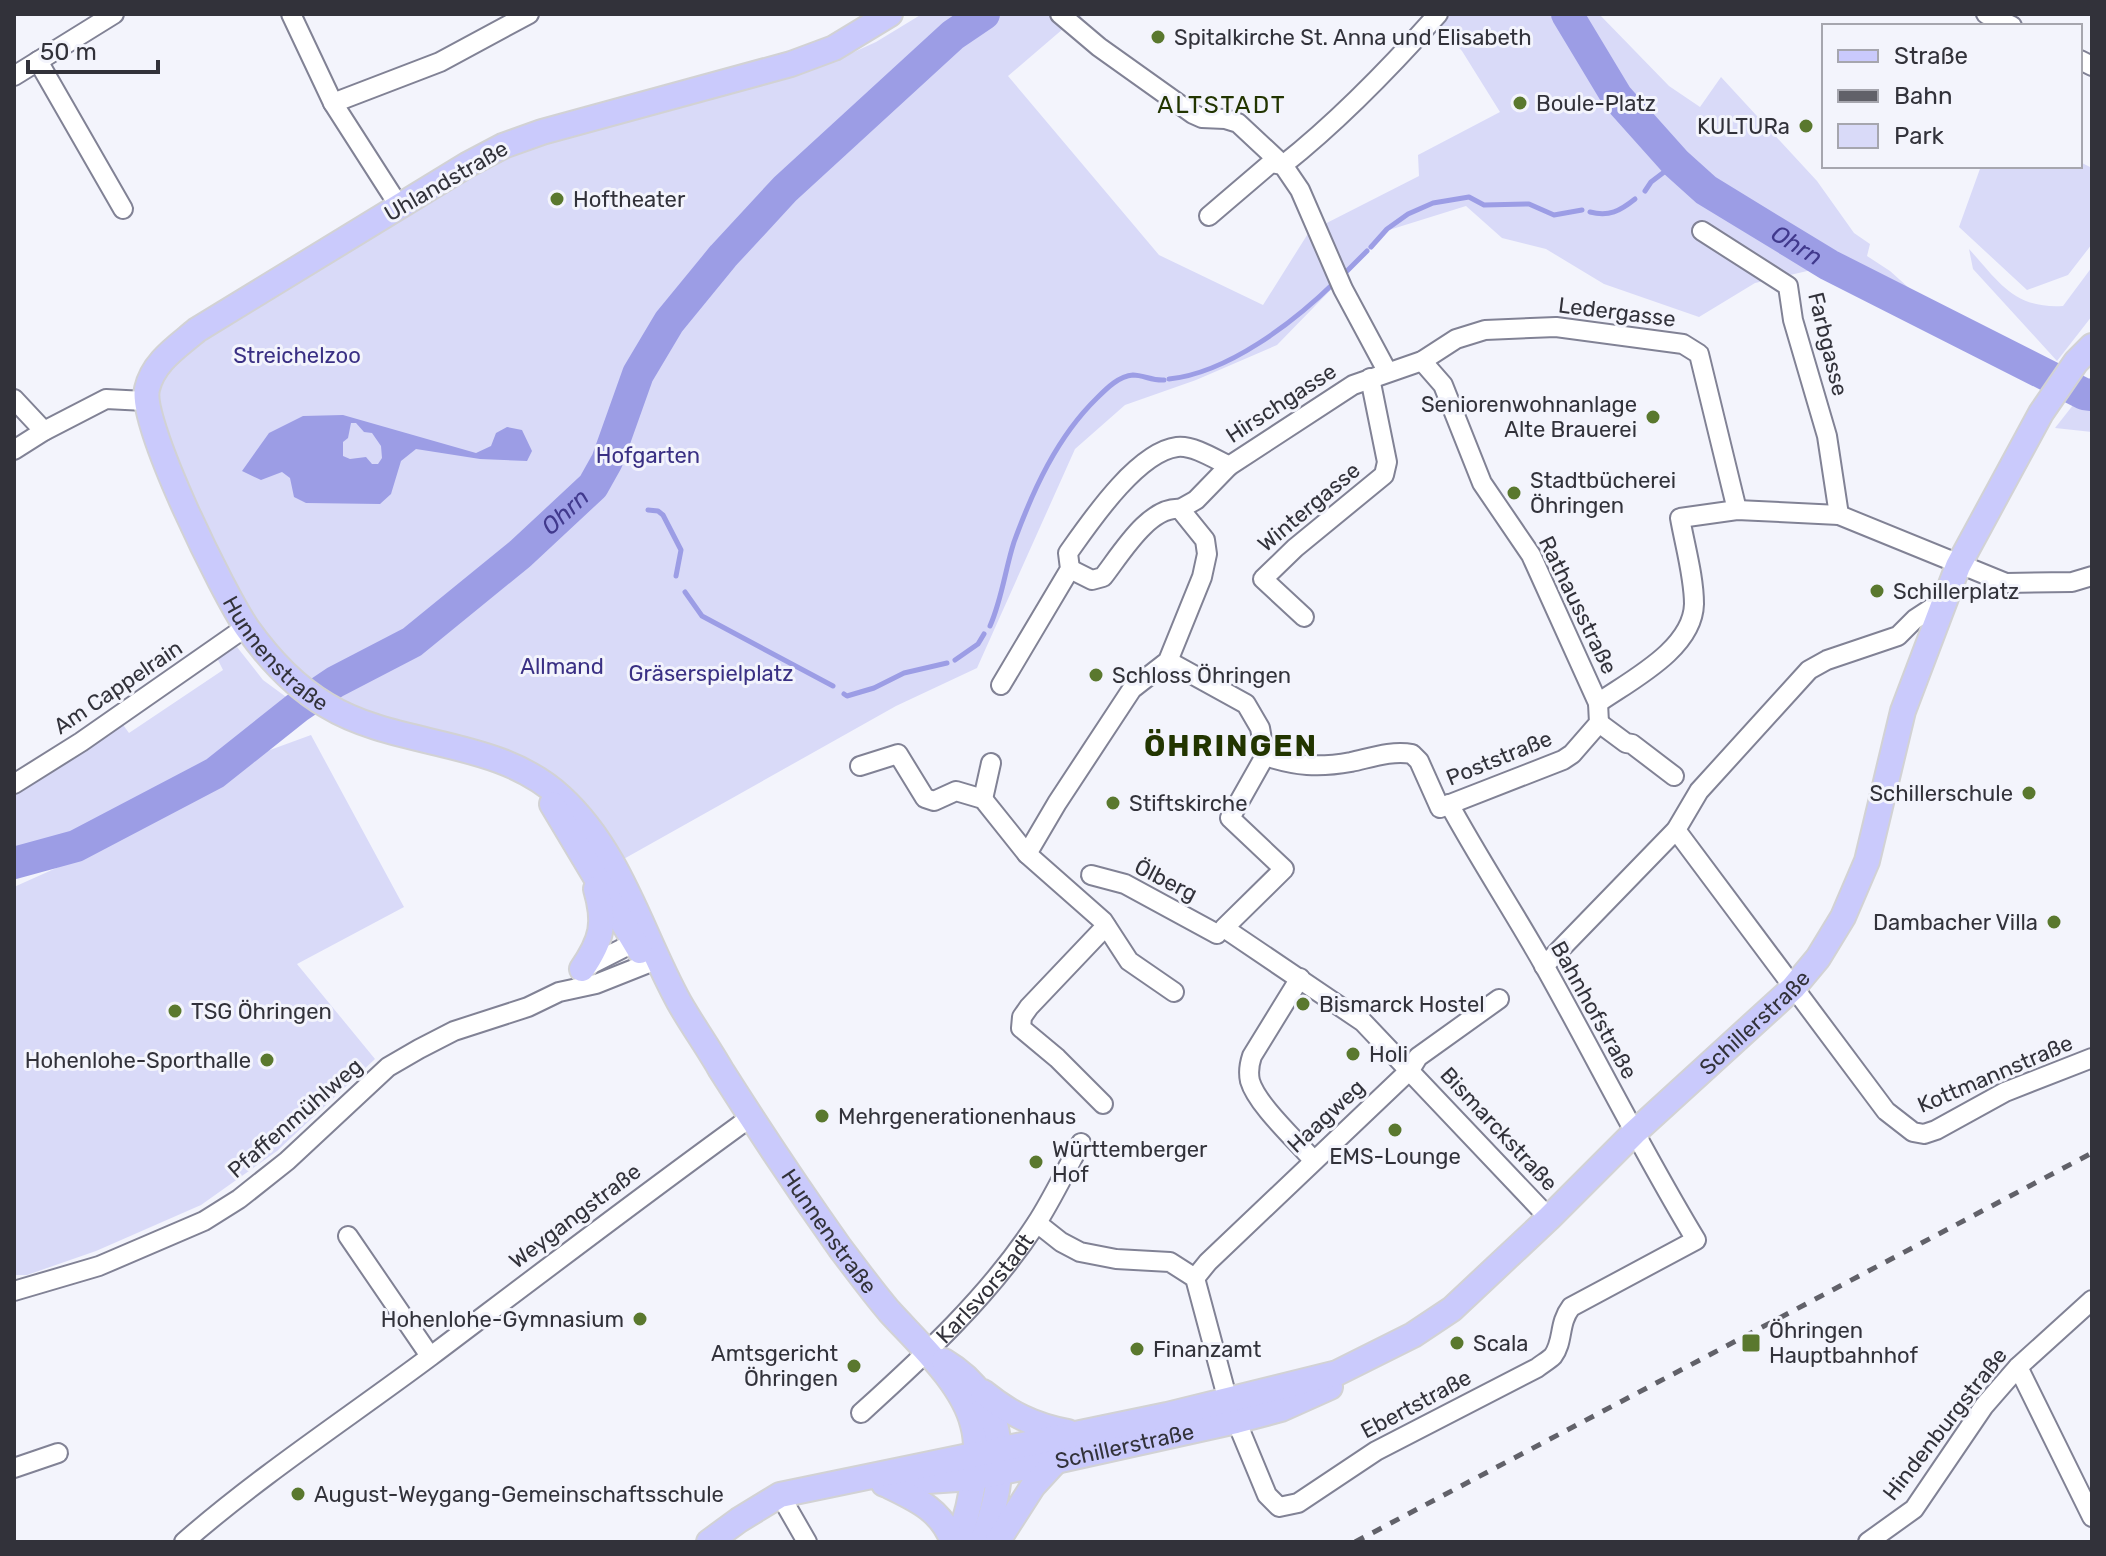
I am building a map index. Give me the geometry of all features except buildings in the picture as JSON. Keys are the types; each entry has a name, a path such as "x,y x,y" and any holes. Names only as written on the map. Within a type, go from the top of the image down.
{"main road":[{"name":"Uhlandstraße","path":"145,401 153,372 164,358 197,330 503,146 542,132 791,64 834,48 890,14"},
{"name":"Schillerstraße","path":"1001,1461 1056,1461 1232,1411 1337,1373 1413,1335 1452,1309 1634,1133 1793,988 1818,958 1843,917 1867,861 1903,711 1958,566 2041,413 2084,354"},
{"name":"Hunnenstraße","path":"145,401 164,459 202,546 246,627 293,682 329,707 378,727 486,756 528,774 560,795 592,831 622,879 648,950"},
{"name":"Hunnenstraße","path":"528,774 550,802 648,950 751,1117 849,1259 885,1307 956,1389 973,1424 974,1467"},
{"path":"582,853 603,912 595,951 582,969"},
{"path":"927,1353 947,1362 1005,1409 1029,1422 1078,1434"},
{"path":"972,1382 991,1411 1001,1461 989,1525 982,1542"},
{"name":"Schillerstraße","path":"862,1480 887,1485 1001,1461 1078,1434 1232,1411"},
{"path":"997,1542 1033,1486 1056,1461"},
{"path":"709,1542 780,1495 862,1480 935,1462 974,1467 956,1542"},
{"path":"887,1485 931,1509 944,1521 956,1542"}],"street":[{"path":"14,76 114,14"},
{"path":"291,14 333,103 399,206"},
{"path":"333,103 440,62 529,14"},
{"path":"1060,14 1099,47 1193,114 1238,123 1283,165 1300,190 1378,375"},
{"path":"1209,216 1271,163 1283,165 1325,131 1438,14"},
{"path":"1986,14 2008,24"},
{"path":"38,61 123,209"},
{"name":"Farbgasse","path":"1702,231 1788,286 1793,320 1827,436 1839,515"},
{"name":"Ledergasse","path":"1422,361 1456,339 1485,330 1556,327 1683,344 1699,354 1737,510"},
{"name":"Hirschgasse","path":"1070,569 1092,580 1103,577 1149,520 1160,512 1180,509 1196,500 1229,466 1353,385 1422,361"},
{"name":"Rathausstraße","path":"1422,361 1443,385 1482,483 1531,555 1598,703"},
{"name":"Wintergasse","path":"1304,617 1263,579 1295,548 1384,475 1387,462 1378,375"},
{"path":"14,399 44,431"},
{"path":"14,450 106,399 145,401"},
{"path":"1001,685 1070,569 1068,553 1119,486 1152,457 1176,447 1188,448 1229,466"},
{"path":"1027,854 1132,689 1168,661 1202,577 1207,554 1205,540 1180,509"},
{"path":"1674,776 1599,723 1598,703 1659,660 1684,637 1694,604 1680,518 1737,510 1839,515 2006,583 2072,582 2092,576"},
{"path":"1544,966 1676,830 1699,791 1809,670 1827,660 1898,636 1915,619 1944,600"},
{"name":"Am Cappelrain","path":"14,784 81,742 246,627"},
{"path":"1168,661 1246,704 1260,728 1265,756 1230,818 1284,869 1221,931"},
{"name":"Poststraße","path":"1445,806 1563,760 1587,739 1599,723"},
{"name":"Bahnhofstraße","path":"1265,756 1293,765 1318,766 1403,752 1412,754 1419,761 1544,966 1696,1240"},
{"path":"860,766 898,754 925,798 934,801 956,791 983,799 1027,854 1106,926 1129,961 1174,992"},
{"path":"983,799 991,763"},
{"path":"1676,830 1793,988"},
{"name":"Ölberg","path":"1091,875 1125,884 1221,931"},
{"path":"1103,1104 1057,1058 1021,1028 1022,1017 1029,1007 1106,926"},
{"name":"Bismarckstraße","path":"1221,931 1300,978 1363,1022 1549,1218"},
{"name":"Pfaffenmühlweg","path":"559,992 582,969 648,950"},
{"name":"Pfaffenmühlweg","path":"14,1291 99,1266 204,1221 239,1199 287,1161 388,1067 454,1031 528,1007 559,992 596,984 648,950"},
{"path":"1300,978 1252,1056 1248,1069 1250,1084 1264,1104 1313,1160"},
{"name":"Kottmannstraße","path":"1793,988 1886,1111 1913,1132 1924,1134 1936,1130 2005,1092 2092,1058"},
{"name":"Haagweg","path":"1195,1278 1313,1160 1410,1070 1418,1057 1499,999"},
{"name":"Weygangstraße","path":"184,1542 236,1496 751,1117"},
{"name":"Karlsvorstadt","path":"861,1413 927,1353 990,1283 1037,1223 1081,1143"},
{"path":"1037,1223 1080,1252 1116,1259 1170,1262 1195,1278 1232,1411"},
{"path":"348,1236 430,1356"},
{"name":"Ebertstraße","path":"1232,1411 1267,1495 1279,1507 1298,1503 1376,1451 1537,1368 1552,1356 1559,1341 1562,1319 1571,1307 1696,1240"},
{"name":"Hindenburgstraße","path":"1868,1542 1914,1509 1984,1406 2018,1367 2092,1300"},
{"path":"2018,1367 2092,1517"},
{"path":"14,1468 58,1453"},
{"path":"780,1495 807,1542"}],"green space":[{"name":"Hofgarten","path":"922,14 1086,14 1071,22 1008,76 1159,255 1263,305 1309,232 1419,176 1418,155 1500,112 1462,51 1428,14 1599,14 1669,86 1700,107 1721,77 1817,181 1854,233 1870,244 1867,256 1890,271 1919,297 1906,313 1816,269 1755,283 1699,317 1604,284 1546,249 1502,238 1466,206 1389,230 1277,345 1196,380 1125,405 1075,449 977,668 896,706 613,865 560,795 296,692 237,627 147,388 153,372 467,165 791,64 832,62 876,42"},
{"path":"2082,163 2092,168 2092,244 2068,275 2027,290 1959,227 1980,168 2082,168"},
{"path":"1969,249 2009,291 2032,303 2046,306 2063,306 2092,267 2092,316 2057,361 1973,269"},
{"path":"2092,381 2092,432 2055,428"},
{"path":"237,647 263,680 297,705 163,796 74,840 14,856 14,793 121,722 129,733 223,670 217,658"},
{"name":"TSG Öhringen","path":"311,735 404,907 297,964 375,1059 277,1151 201,1205 96,1251 27,1275 14,1275 14,887 83,856 259,754"}],"water":[{"path":"343,415 476,453 491,446 496,433 507,427 522,430 532,451 527,461 480,459 416,449 401,461 391,494 380,504 306,503 294,497 290,478 282,472 261,480 242,471 269,433 303,416","holes":["351,423 356,423 364,432 372,433 381,446 382,458 378,464 372,464 366,457 350,459 343,456 343,442 348,438"]}],"waterway":[{"name":"Ohrn","path":"14,863 76,846 215,773 298,707 335,682 412,642 520,554 593,486 607,461 638,374 669,322 723,256 785,189 953,35 984,14"},
{"name":"Ohrn","path":"1567,14 1617,97 1676,163 1706,190 1829,265 2084,394 2092,395"},
{"path":"1645,191 1651,182 1676,163"},
{"path":"1371,247 1387,229 1408,214 1433,203 1469,197 1484,205 1529,204 1554,215 1582,210"},
{"path":"1590,212 1614,212 1635,199"},
{"path":"1343,275 1367,251"},
{"path":"1169,379 1191,375 1237,356 1280,329 1335,282"},
{"path":"990,626 1021,522 1048,465 1070,430 1097,398 1118,380 1133,375 1164,380"},
{"path":"648,510 663,515 681,550 676,576"},
{"path":"685,592 702,616 833,686"},
{"path":"955,660 978,644 984,634"},
{"path":"844,694 847,696 874,688 904,673 947,663"}],"railway":[{"path":"1355,1542 2092,1153"}],"place":[{"name":"Spitalkirche St. Anna und Elisabeth","path":"1158,37"},
{"name":"Boule-Platz","path":"1520,103"},
{"name":"KULTURa","path":"1806,126"},
{"name":"Hoftheater","path":"557,199"},
{"name":"Seniorenwohnanlage Alte Brauerei","path":"1653,417"},
{"name":"Stadtbücherei Öhringen","path":"1514,493"},
{"name":"Schillerplatz","path":"1877,591"},
{"name":"Schloss Öhringen","path":"1096,675"},
{"name":"Schillerschule","path":"2029,793"},
{"name":"Stiftskirche","path":"1113,803"},
{"name":"Dambacher Villa","path":"2054,922"},
{"name":"Bismarck Hostel","path":"1303,1004"},
{"name":"TSG Öhringen","path":"175,1011"},
{"name":"Holi","path":"1353,1054"},
{"name":"Hohenlohe-Sporthalle","path":"267,1060"},
{"name":"Mehrgenerationenhaus","path":"822,1116"},
{"name":"EMS-Lounge","path":"1395,1130"},
{"name":"Württemberger Hof","path":"1036,1162"},
{"name":"Hohenlohe-Gymnasium","path":"640,1319"},
{"name":"Scala","path":"1457,1343"},
{"name":"Öhringen Hauptbahnhof","path":"1751,1343"},
{"name":"Finanzamt","path":"1137,1349"},
{"name":"Amtsgericht Öhringen","path":"854,1366"},
{"name":"August-Weygang-Gemeinschaftsschule","path":"298,1494"}],"district":[{"name":"ALTSTADT","path":"1222,105"},
{"name":"ÖHRINGEN","path":"1231,746"}],"park label":[{"name":"Streichelzoo","path":"297,355"},
{"name":"Allmand","path":"562,666"},
{"name":"Gräserspielplatz","path":"711,673"}]}
